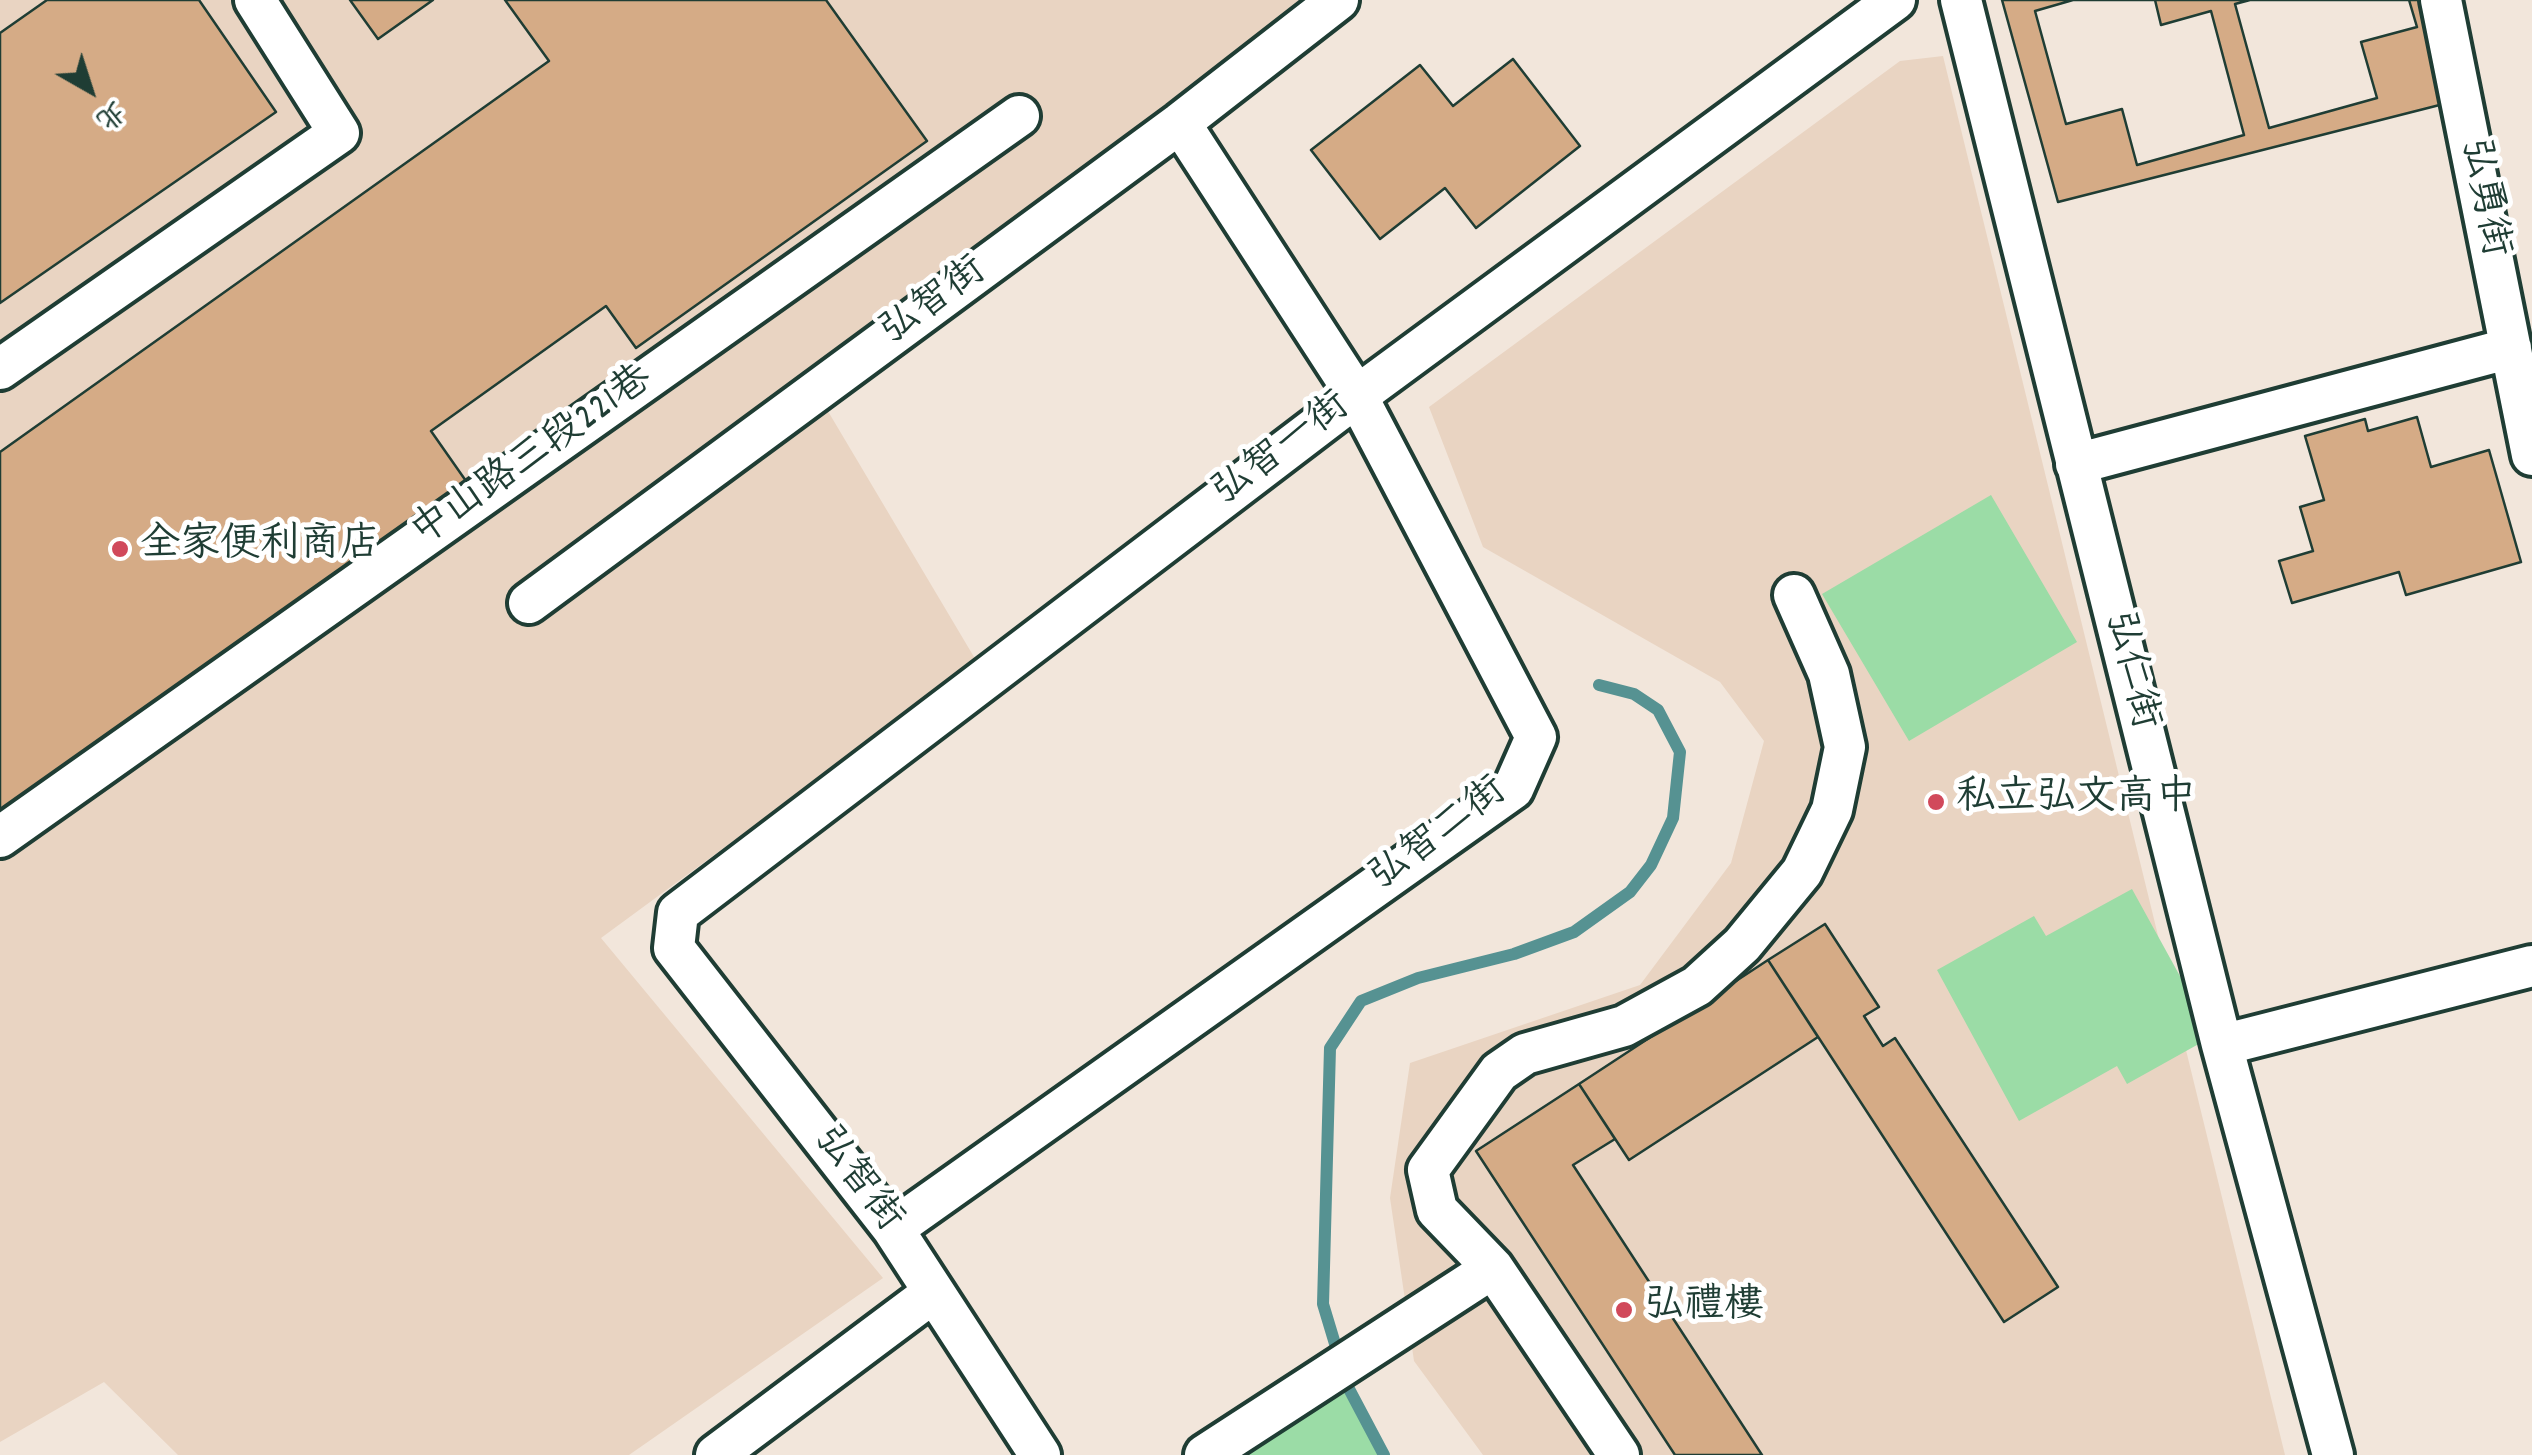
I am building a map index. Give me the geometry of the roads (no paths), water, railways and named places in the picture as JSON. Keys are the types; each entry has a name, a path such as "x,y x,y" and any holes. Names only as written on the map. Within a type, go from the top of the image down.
{"street":[{"path":"0,369 338,133 255,0"},
{"name":"弘智街","path":"529,602 1180,124 1338,0"},
{"name":"弘智一街","path":"678,912 1357,396 1896,0"},
{"name":"弘仁街","path":"1961,0 2222,1045 2333,1455"},
{"name":"弘勇街","path":"2441,0 2532,455"},
{"name":"中山路三段221巷","path":"0,837 1019,116"},
{"name":"弘智二街","path":"893,1230 1513,789 1536,737 1357,396 1180,124"},
{"path":"2076,464 2511,348"},
{"path":"1619,1455 1492,1268 1437,1210 1428,1170 1499,1072 1524,1054 1624,1026 1697,986 1742,945 1802,872 1832,810 1846,748 1829,674 1794,596"},
{"name":"弘智街","path":"678,912 674,948 893,1230 1040,1455"},
{"path":"2222,1045 2532,966"},
{"path":"1206,1455 1492,1268"},
{"path":"716,1455 934,1292"}],"waterway":[{"path":"1384,1455 1348,1387 1323,1304 1330,1048 1361,1001 1418,978 1514,954 1574,932 1630,892 1651,865 1673,818 1680,752 1658,710 1634,694 1599,685"}],"place":[{"name":"全家便利商店","path":"120,549"},
{"name":"私立弘文高中","path":"1936,802"},
{"name":"弘禮樓","path":"1624,1310"}]}
